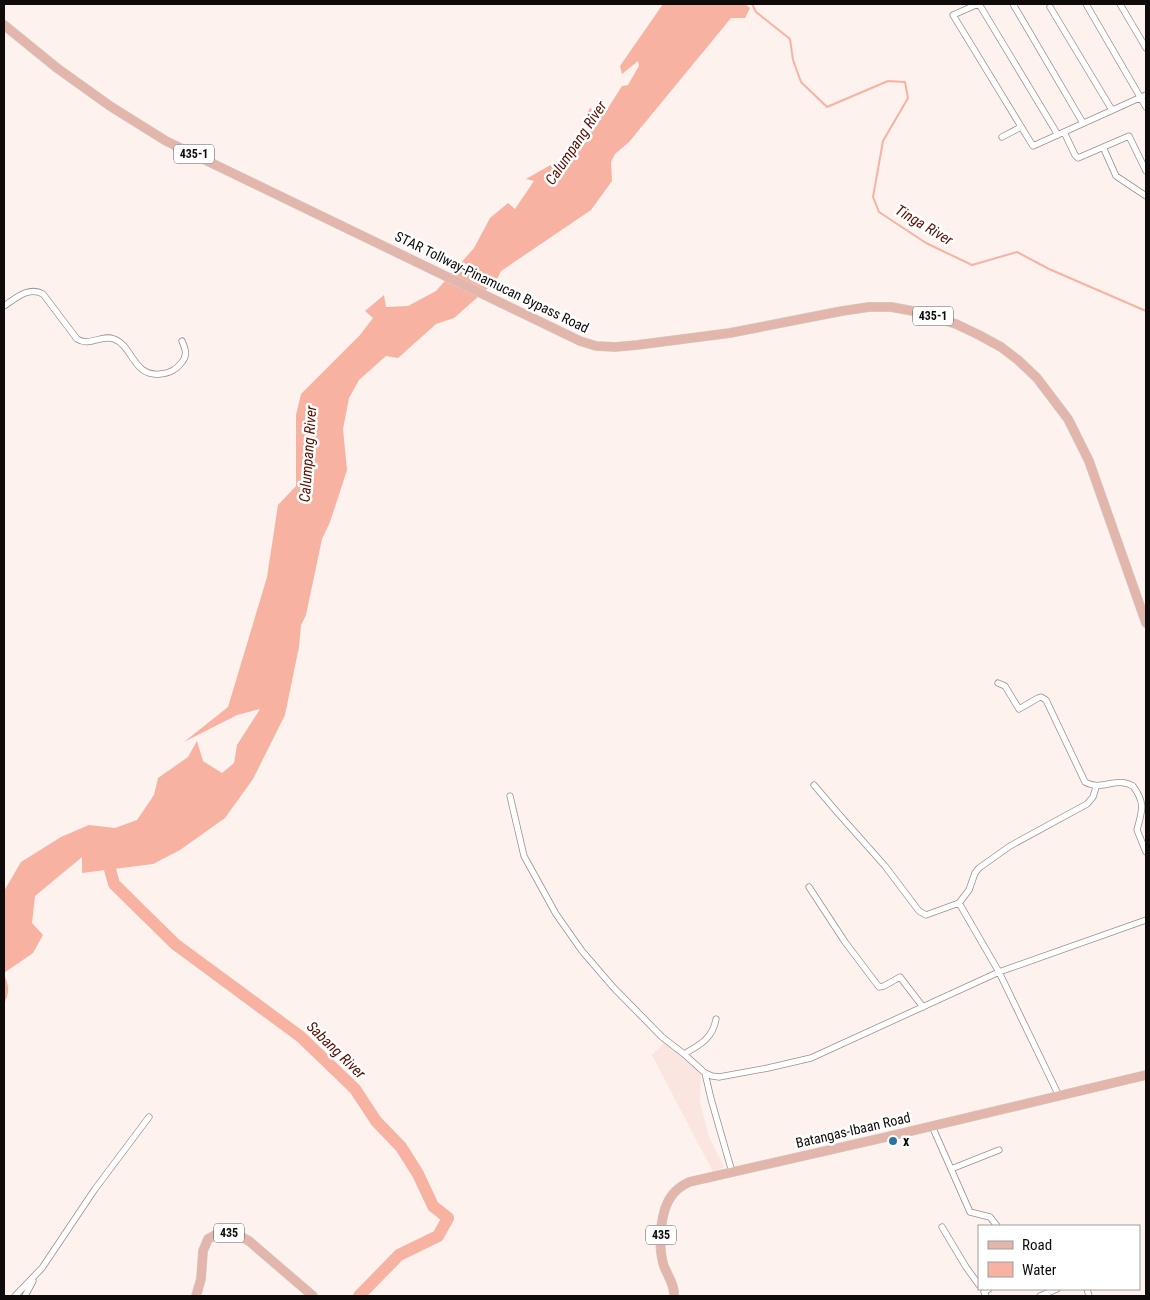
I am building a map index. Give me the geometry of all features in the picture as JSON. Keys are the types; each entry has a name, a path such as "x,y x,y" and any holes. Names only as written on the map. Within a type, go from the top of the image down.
{"main road":[{"name":"STAR Tollway-Pinamucan Bypass Road","path":"4,24 57,68 102,101 166,141 550,326 596,346 615,347 730,333 869,307 891,307 936,317 979,335 1018,360 1036,378 1068,419 1088,461 1146,623"},
{"name":"Batangas-Ibaan Road","path":"674,1296 674,1290 662,1258 661,1225 669,1199 689,1182 1146,1075"},
{"name":"435","path":"196,1296 203,1251 208,1239 219,1233 234,1233 249,1241 312,1296"}],"street":[{"path":"1144,96 1083,123 1061,133 1033,146 953,15 979,4 1061,133 1075,156 1078,158 1129,136 1146,171"},
{"path":"1013,4 1083,123"},
{"path":"1086,4 1144,96 1146,108"},
{"path":"1120,4 1146,48"},
{"path":"1050,7 1112,110"},
{"path":"1002,137 1021,127"},
{"path":"1103,147 1116,176 1146,196"},
{"path":"4,306 25,293 32,290 37,291 43,294 77,339 82,342 92,342 101,338 112,338 119,341 140,368 148,374 169,373 177,368 185,358 186,350 182,341"},
{"path":"998,682 1005,686 1019,709 1038,698 1041,697 1046,700 1085,782 1096,786 1119,781 1133,786 1142,805 1143,811 1137,830 1146,852"},
{"path":"814,784 885,866 919,911 926,915 959,903 969,890 976,870 1010,846 1087,804 1093,797 1096,786"},
{"path":"510,796 524,856 556,914 594,968 662,1037 705,1073 712,1076 719,1077 811,1058 999,972 1146,920"},
{"path":"809,887 845,942 879,986 884,986 900,977 923,1007"},
{"path":"959,903 999,972 1059,1096"},
{"path":"684,1054 700,1045 710,1036 714,1031 716,1020"},
{"path":"705,1073 732,1172"},
{"path":"15,1296 36,1274 61,1241 95,1189 149,1117"},
{"path":"932,1126 970,1212 990,1217 996,1225"},
{"path":"951,1169 999,1150"},
{"path":"942,1227 966,1268 978,1284"},
{"path":"25,1296 36,1274"},
{"path":"1040,1296 1054,1290"}],"shaded area":[{"path":"665,1042 701,1072 700,1102 709,1137 724,1167 713,1172 652,1055"}],"water":[{"name":"Calumpang River","path":"663,4 745,4 750,8 745,18 731,18 629,142 615,154 611,162 612,181 591,210 501,271 496,281 454,318 436,324 398,358 386,356 359,380 349,398 343,429 347,470 330,522 322,539 306,615 301,625 299,647 285,715 253,779 225,818 180,850 153,864 82,873 82,857 35,896 32,923 43,935 33,953 4,973 4,891 21,862 61,837 89,825 115,828 137,820 154,795 158,778 188,757 197,741 203,761 222,773 234,763 237,745 260,709 237,715 184,742 228,707 267,577 278,505 296,486 296,415 301,394 360,335 373,318 365,311 384,295 386,307 408,306 436,291 474,248 490,218 508,203 515,209 534,181 526,179 577,150 590,129 586,116 590,108 603,116 622,86 628,85 639,66 638,61 622,74 620,66"},
{"path":"4,974 8,989 4,1004"}],"waterway":[{"name":"Tinga River","path":"752,4 756,12 790,39 793,60 801,82 827,107 888,81 905,82 908,98 883,141 873,197 879,212 926,243 972,265 1017,252 1049,269 1146,311"},
{"name":"Sabang River","path":"106,855 114,884 175,944 301,1037 355,1089 376,1121 401,1147 418,1174 433,1206 448,1218 438,1236 399,1255 359,1296"}],"place":[{"name":"x","path":"893,1141"}]}
